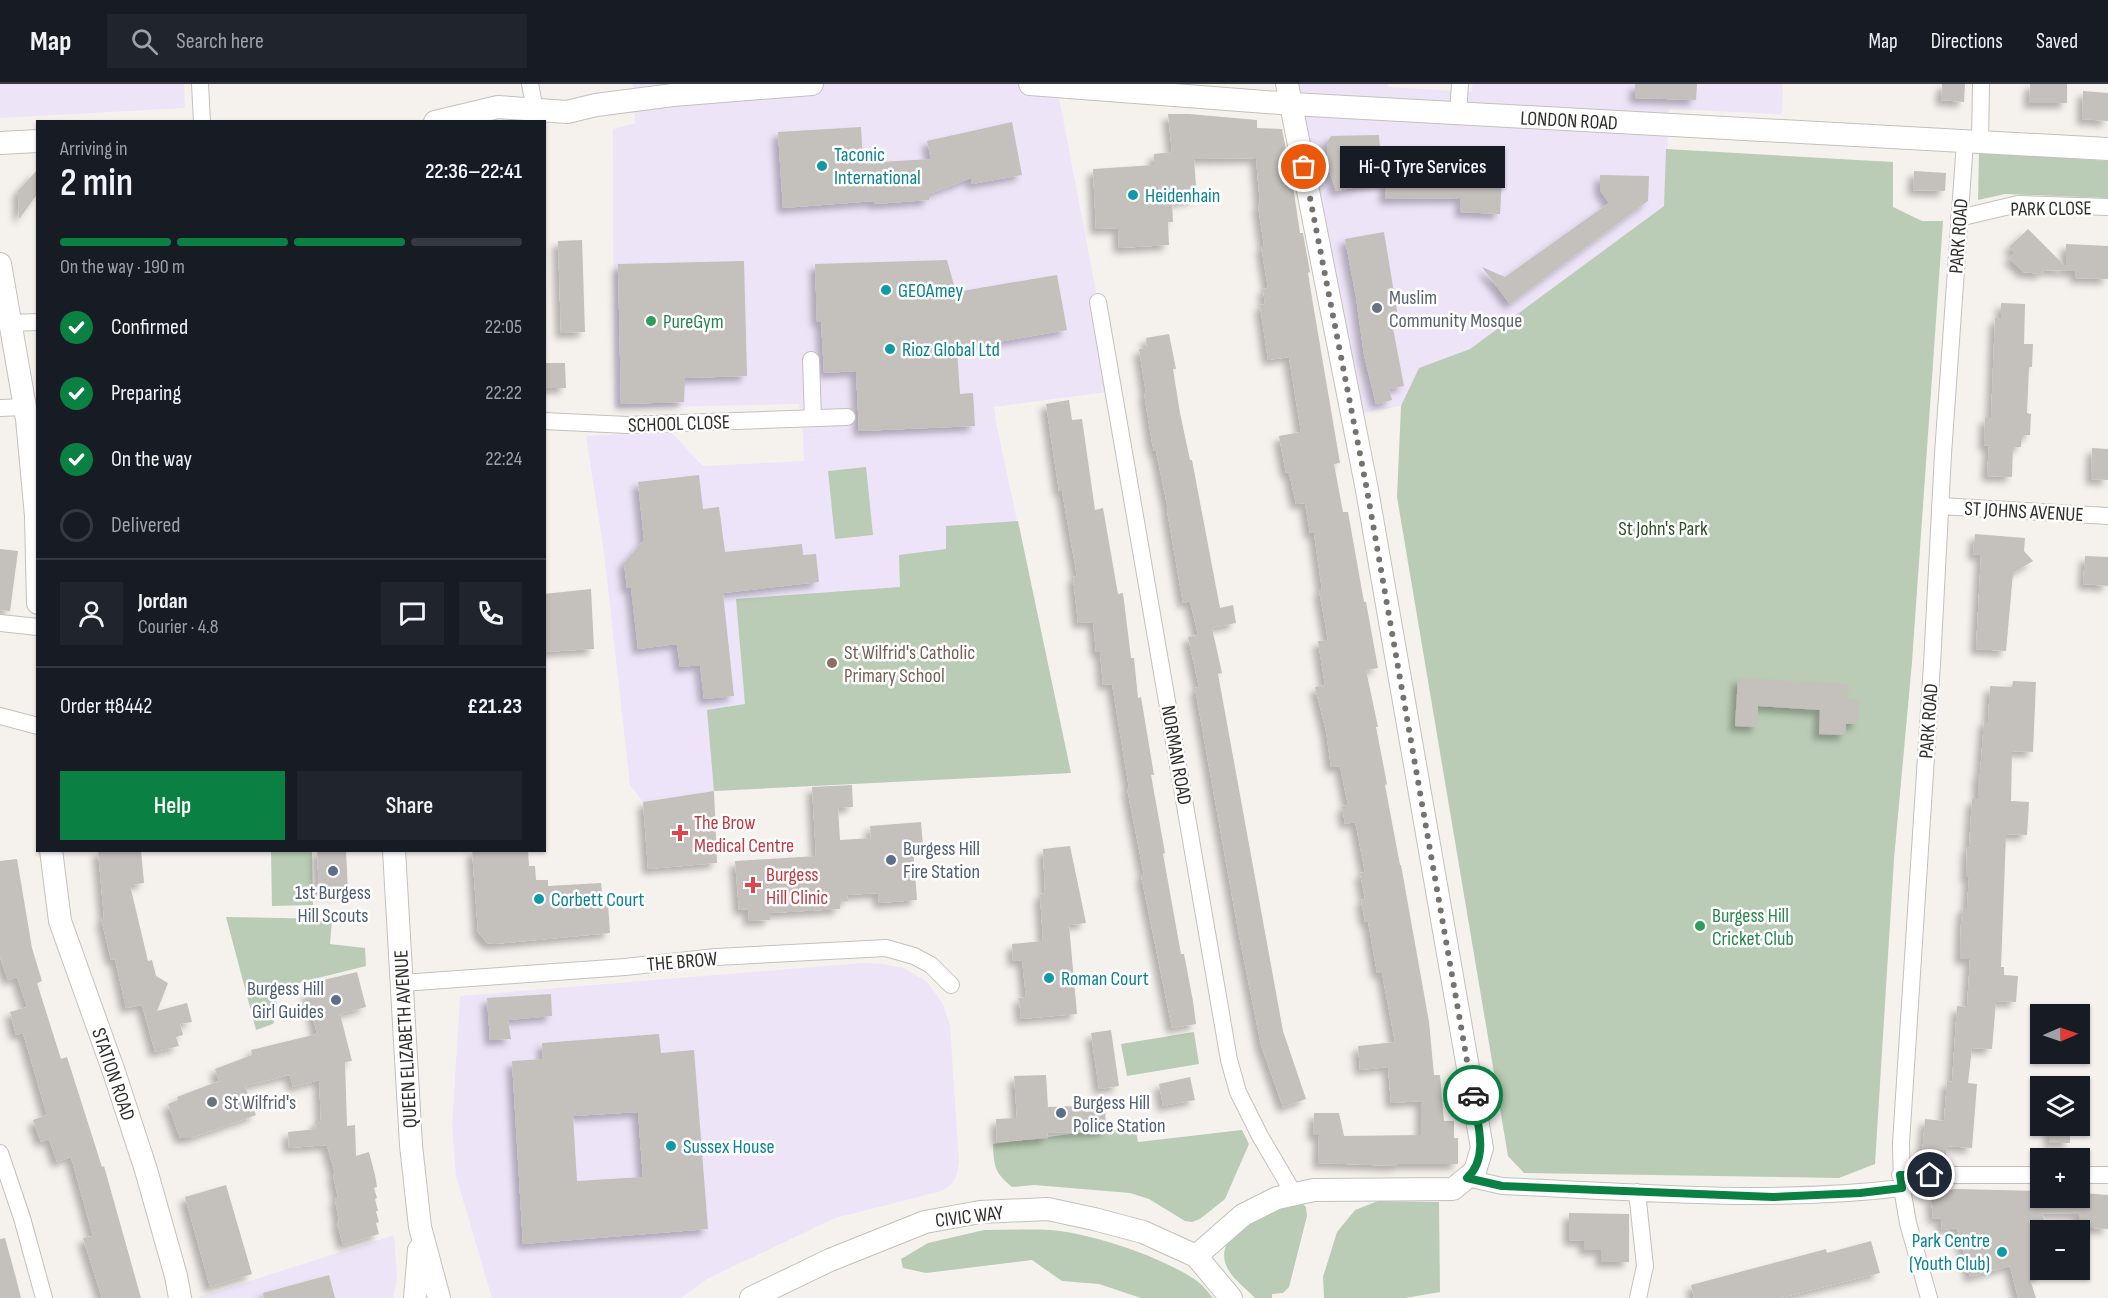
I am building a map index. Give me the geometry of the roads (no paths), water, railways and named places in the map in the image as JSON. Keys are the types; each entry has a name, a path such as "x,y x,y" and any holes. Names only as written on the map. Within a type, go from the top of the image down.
{"street":[{"path":"200,84 202,120"},
{"path":"529,116 530,84"},
{"path":"443,120 498,107 529,116 674,95 812,84"},
{"name":"LONDON ROAD","path":"1030,84 1290,94 1458,113 2108,149"},
{"path":"1458,113 1460,84"},
{"name":"PARK ROAD","path":"1929,1298 1908,1223 1901,1181 1901,1143 1959,218 1982,84"},
{"path":"1232,1298 1196,1256 1243,1215 1277,1198 1314,1190 1452,1189 1475,1171 1482,1148 1367,490 1290,94"},
{"path":"0,142 36,141"},
{"name":"PARK CLOSE","path":"1959,218 2018,204 2108,207"},
{"path":"0,264 3,294 11,323 26,407 36,516"},
{"name":"NORMAN ROAD","path":"1098,302 1229,1060 1238,1092 1260,1136 1294,1194"},
{"path":"11,323 36,322"},
{"path":"811,360 813,418"},
{"path":"0,408 26,407"},
{"name":"SCHOOL CLOSE","path":"546,421 627,425 847,417"},
{"name":"ST JOHNS AVENUE","path":"1940,506 2108,516"},
{"path":"0,623 36,627"},
{"path":"0,716 36,725"},
{"name":"STATION ROAD","path":"51,852 60,921 114,1072 174,1267 180,1298"},
{"name":"QUEEN ELIZABETH AVENUE","path":"394,852 411,1145 420,1227 439,1298"},
{"name":"THE BROW","path":"402,983 614,968 716,957 886,948 914,956 931,964 951,985"},
{"path":"0,1153 22,1218 44,1298"},
{"path":"1467,1178 1502,1186 1773,1197 1860,1193 1901,1181 2030,1175"},
{"path":"2090,1175 2108,1175"},
{"path":"1637,1192 1645,1266 1638,1298"},
{"name":"CIVIC WAY","path":"751,1298 830,1260 925,1222 980,1212 1048,1209 1083,1216 1143,1232 1196,1256"},
{"name":"QUEEN ELIZABETH AVENUE","path":"415,1298 420,1227"}],"place":[{"name":"Taconic International","path":"822,166"},
{"name":"Hi-Q Tyre Services","path":"1304,167"},
{"name":"Heidenhain","path":"1133,195"},
{"name":"GEOAmey","path":"886,290"},
{"name":"Muslim Community Mosque","path":"1377,308"},
{"name":"PureGym","path":"651,321"},
{"name":"Rioz Global Ltd","path":"890,349"},
{"name":"St Wilfrid's Catholic Primary School","path":"832,663"},
{"name":"The Brow Medical Centre","path":"680,833"},
{"name":"Burgess Hill Fire Station","path":"891,860"},
{"name":"1st Burgess Hill Scouts","path":"333,871"},
{"name":"Burgess Hill Clinic","path":"753,885"},
{"name":"Corbett Court","path":"539,899"},
{"name":"Burgess Hill Cricket Club","path":"1700,926"},
{"name":"Roman Court","path":"1049,978"},
{"name":"Burgess Hill Girl Guides","path":"336,1000"},
{"name":"St Wilfrid's","path":"212,1102"},
{"name":"Burgess Hill Police Station","path":"1061,1113"},
{"name":"Sussex House","path":"671,1146"},
{"name":"Park Centre (Youth Club)","path":"2002,1252"}],"park label":[{"name":"St John's Park","path":"1663,528"}]}
